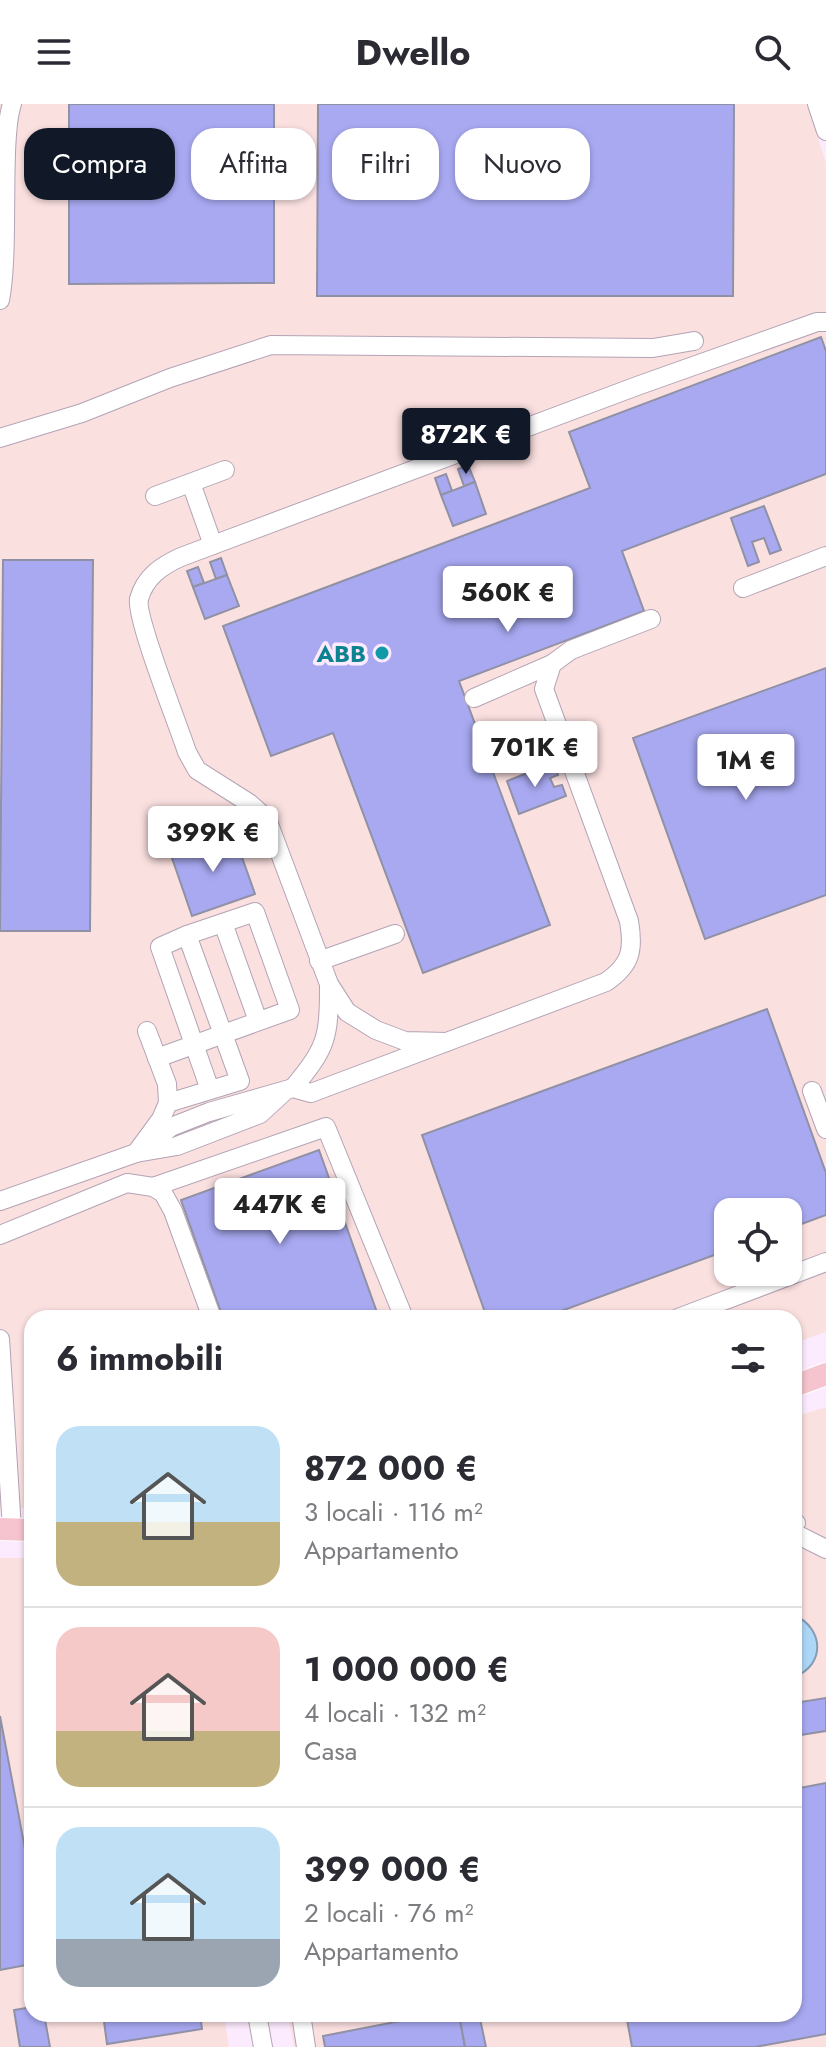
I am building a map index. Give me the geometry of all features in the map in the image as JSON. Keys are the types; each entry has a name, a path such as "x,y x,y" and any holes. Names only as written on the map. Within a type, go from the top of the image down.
{"main road":[{"path":"802,1383 826,1374"}],"street":[{"path":"0,300 3,272 1,129 12,104"},
{"path":"817,104 826,131"},
{"path":"447,1042 405,1041 376,1030 347,1012 319,961 267,819 249,803 197,770 187,752 138,611 145,586 162,565 213,545 637,386 817,322 826,322"},
{"path":"0,438 82,413 170,378 271,345 653,348 694,341"},
{"path":"155,496 225,470"},
{"path":"191,483 213,545"},
{"path":"743,588 826,556"},
{"path":"474,698 538,681 552,664 571,650 651,619"},
{"path":"288,1090 311,1093 606,982 619,973 629,958 633,942 629,921 538,681"},
{"path":"157,1058 194,1044 290,1010 255,912 160,947 194,1044 210,1090"},
{"path":"223,923 258,1021"},
{"path":"319,961 395,934"},
{"path":"168,1103 240,1081 187,935"},
{"path":"0,1201 136,1153 177,1146 260,1114 312,1065 329,1028 329,984"},
{"path":"136,1153 161,1119 168,1103 167,1084 147,1031"},
{"path":"812,1091 826,1129"},
{"path":"153,1187 326,1127 401,1310"},
{"path":"0,1235 127,1183 153,1187 163,1193 173,1211 209,1310"},
{"path":"699,1310 826,1262"},
{"path":"0,1339 15,1529"},
{"path":"802,1532 826,1549"},
{"path":"258,2022 263,2047"},
{"path":"302,2022 306,2047"}],"shaded area":[{"path":"0,104 807,104 826,163 826,1332 802,1340 802,1310 24,1310 24,1508 0,1509"},
{"path":"826,1407 826,2047 294,2047 289,2022 802,2022 802,1414"},
{"path":"0,1558 24,1558 24,2022 225,2022 229,2047 0,2047"}],"water":[{"path":"802,1620 811,1628 817,1646 812,1664 804,1671"}],"building":[{"path":"69,104 274,104 274,128 191,128 191,200 274,200 274,283 69,284 69,200 175,200 175,128 69,128"},
{"path":"318,104 734,104 733,296 317,296"},
{"name":"ABB","path":"821,337 826,351 826,474 622,551 644,611 459,681 550,925 423,973 333,733 271,756 223,626 590,488 569,432"},
{"path":"468,465 475,482 464,486 458,469"},
{"path":"446,474 452,491 441,495 435,478"},
{"path":"475,482 486,514 453,526 441,495"},
{"path":"764,506 781,550 770,554 764,538 752,542 759,562 748,566 731,518"},
{"path":"221,558 227,575 216,579 210,562"},
{"path":"3,560 93,560 90,931 0,931"},
{"path":"198,567 204,583 193,587 187,571"},
{"path":"227,575 239,606 205,619 193,587"},
{"path":"826,668 826,895 705,939 633,738"},
{"path":"553,763 558,775 550,778 554,787 562,785 566,796 519,814 507,781"},
{"path":"233,832 255,894 192,916 171,855"},
{"path":"767,1009 826,1173 826,1215 802,1224 802,1198 714,1198 714,1255 564,1310 484,1310 422,1135"},
{"path":"319,1150 376,1310 220,1310 181,1200"},
{"path":"826,1698 826,1731 802,1735 802,1702"},
{"path":"0,1716 24,1844 24,1966 0,1970"},
{"path":"826,1783 826,2034 755,2047 632,2047 627,2022 802,2022 802,1788"},
{"path":"24,2008 24,2022 45,2022 50,2047 20,2047 14,2010"},
{"path":"104,2022 201,2022 202,2029 107,2044"},
{"path":"395,2022 460,2022 465,2047 325,2047 323,2036"},
{"path":"460,2022 481,2022 486,2047 465,2047"}],"place":[{"name":"ABB","path":"382,653"}]}
